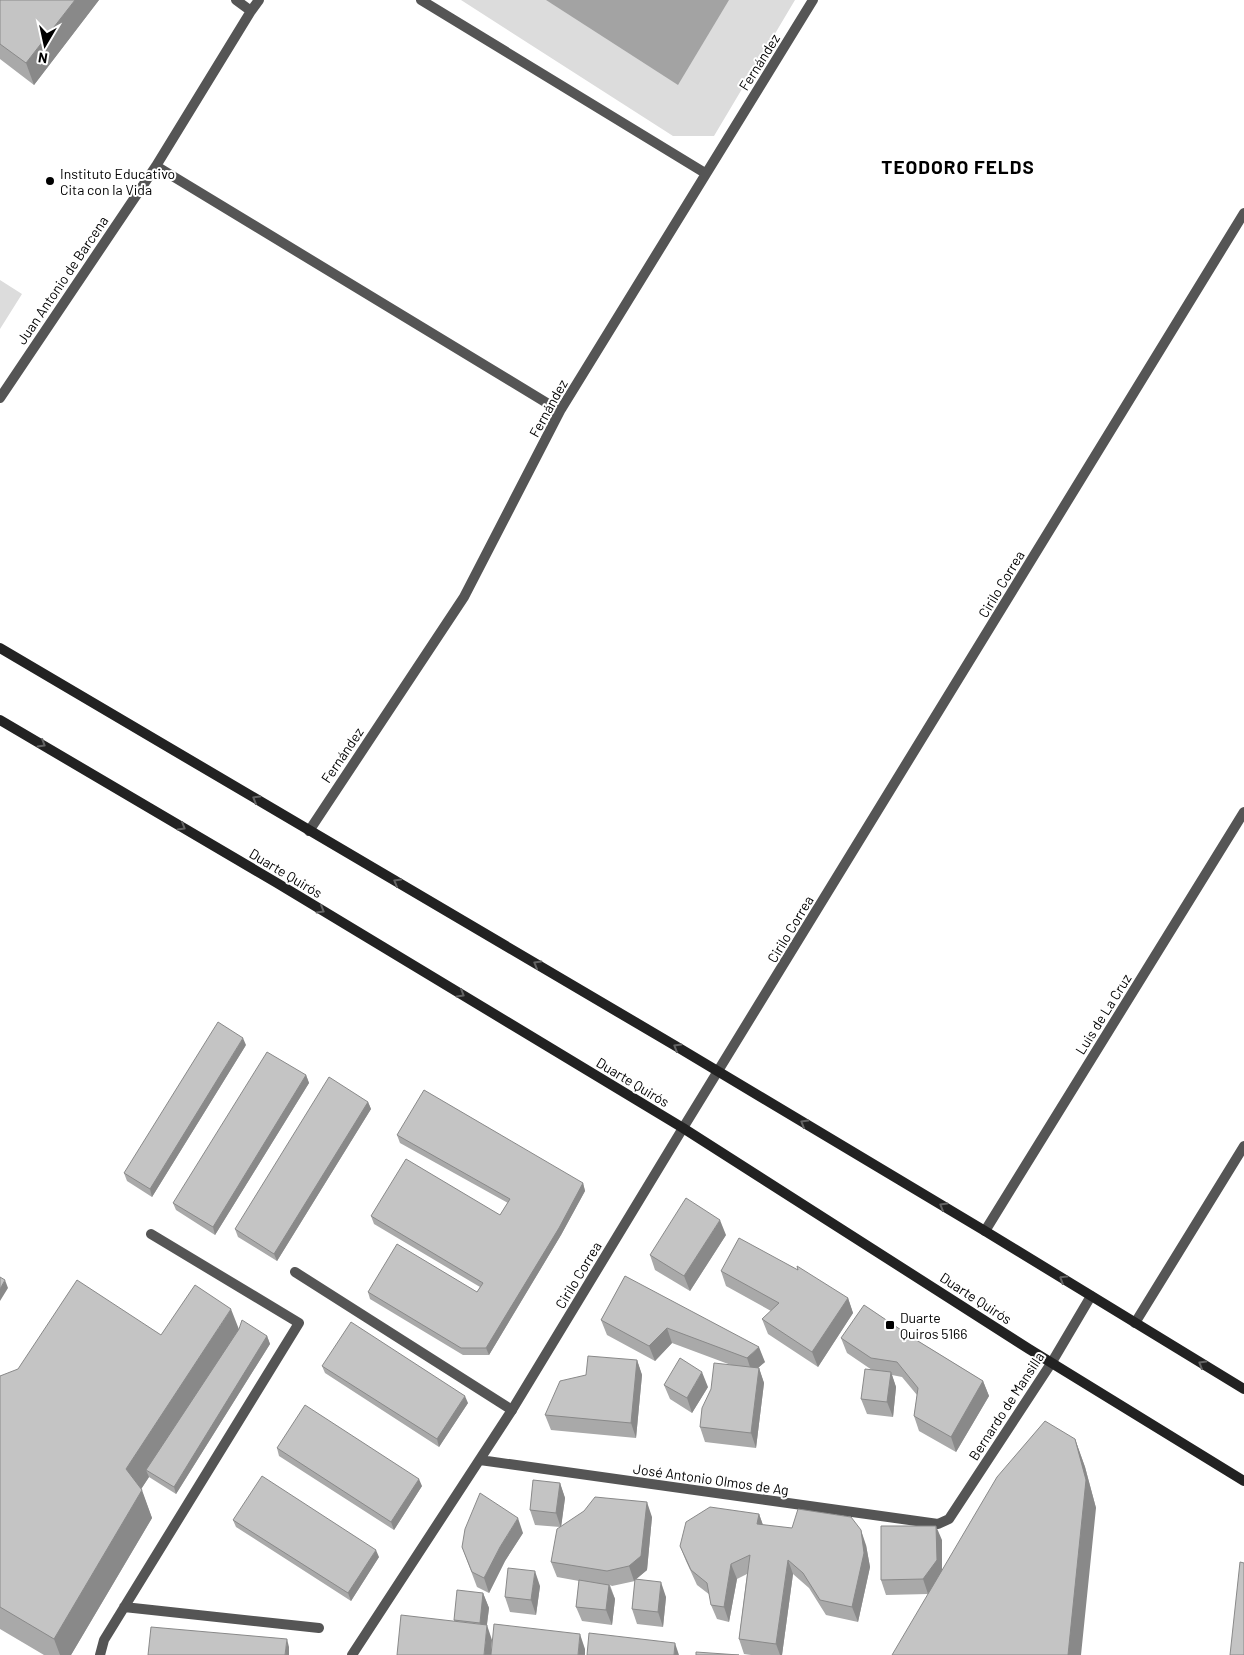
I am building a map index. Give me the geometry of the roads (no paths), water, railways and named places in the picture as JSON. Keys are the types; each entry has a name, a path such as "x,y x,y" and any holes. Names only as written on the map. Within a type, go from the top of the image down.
{"main road":[{"path":"0,648 985,1231 1244,1389"},
{"name":"Duarte Quirós","path":"0,720 284,888 682,1128 1244,1481"}],"street":[{"path":"236,0 250,11"},
{"name":"Juan Antonio de Barcena","path":"0,398 156,166 250,11 259,0"},
{"path":"421,0 705,173"},
{"name":"Fernández","path":"309,830 464,597 560,411 813,0"},
{"path":"156,166 560,411"},
{"name":"Cirilo Correa","path":"352,1655 512,1410 682,1128 1244,214"},
{"name":"Luis de La Cruz","path":"985,1231 1244,812"},
{"path":"1135,1323 1244,1146"},
{"path":"100,1655 104,1640 299,1323 151,1234"},
{"path":"295,1272 512,1410"},
{"name":"Bernardo de Mansilla","path":"938,1524 949,1519 1052,1362 1091,1296"},
{"name":"José Antonio Olmos de Ag","path":"480,1460 938,1524"},
{"path":"124,1607 319,1628"}],"place":[{"name":"Instituto Educativo Cita con la Vida","path":"50,181"},
{"name":"Duarte Quiros 5166","path":"890,1325"}],"district":[{"name":"TEODORO FELDS","path":"958,166"}]}
